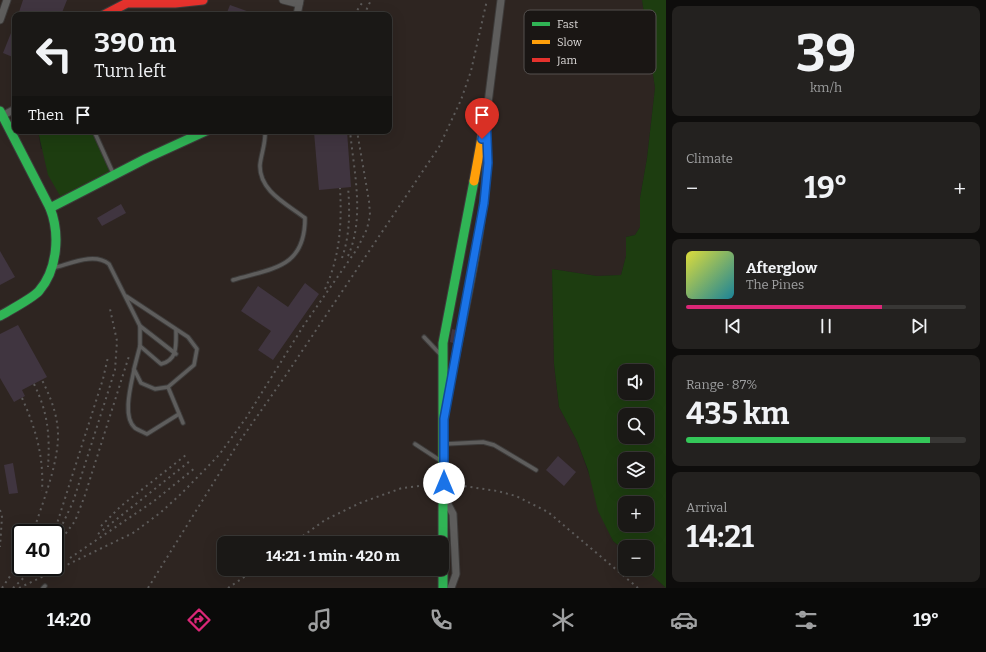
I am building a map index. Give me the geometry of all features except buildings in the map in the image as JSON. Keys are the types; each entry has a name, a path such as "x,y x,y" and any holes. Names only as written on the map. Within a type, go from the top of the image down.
{"street":[{"path":"0,20 7,0"},
{"path":"110,12 127,3 175,3 203,0"},
{"path":"283,0 300,2 298,12"},
{"path":"443,588 443,357 445,329 474,186 486,115 501,0"},
{"path":"0,316 39,291 52,268 58,236 55,220 50,208 1,113 12,109"},
{"path":"444,419 484,203 488,163 486,115"},
{"path":"50,208 180,141 198,134"},
{"path":"444,497 453,514 456,574 451,588"}],"lane":[{"path":"95,134 114,174"},
{"path":"233,280 281,266 293,258 300,247 305,232 305,218 273,194 263,182 260,165 265,134"},
{"path":"52,268 95,258 104,260 109,264 140,326 140,346 129,397 128,417 134,428 146,434 179,414"},
{"path":"126,296 188,337 198,349 194,365 168,387 156,388 141,383 134,369"},
{"path":"140,326 176,354"},
{"path":"140,346 161,364 169,362 176,354 176,330"},
{"path":"424,337 443,357"},
{"path":"168,387 183,423"},
{"path":"444,444 483,442 494,445 536,470"},
{"path":"415,444 444,463"}],"shaded area":[{"path":"0,0 642,0 643,10 524,10 524,74 653,74 655,88 647,158 640,198 640,227 635,235 626,237 626,256 621,275 597,276 552,269 554,364 559,407 577,441 613,541 618,545 618,576 653,576 666,588 0,588"}],"green space":[{"path":"642,0 666,0 666,588 653,576 654,576 654,540 618,540 618,545 613,541 598,511 588,470 577,441 559,407 554,364 552,269 597,276 621,275 626,256 626,237 635,235 640,227 640,198 647,158 655,88 653,74 656,74 656,10 643,10"},
{"path":"39,134 95,134 113,174 63,201 48,175"}],"railway":[{"path":"356,12 364,0"},
{"path":"365,12 371,0"},
{"path":"148,588 237,445 286,375 439,147 461,100 471,71 487,0"},
{"path":"348,256 353,241 357,211 356,179 350,134"},
{"path":"19,588 133,533 160,513 219,455 246,418 304,325 357,249 367,229 370,215 369,201 358,134"},
{"path":"342,258 347,241 349,223 348,187"},
{"path":"325,289 334,265 339,240 341,214 340,188"},
{"path":"63,524 73,502 115,370 117,341 110,309"},
{"path":"64,536 75,521 84,498 129,356"},
{"path":"57,524 103,379 108,357"},
{"path":"36,524 53,470 58,444 55,411 42,380"},
{"path":"34,384 39,395 47,424 49,444 48,467"},
{"path":"22,398 38,443 42,466 42,491"},
{"path":"101,526 121,506 186,455"},
{"path":"98,534 190,461"},
{"path":"70,558 154,501 195,468"},
{"path":"303,536 325,520 360,503 402,488 444,483 497,491 516,496 548,512 638,588"},
{"path":"0,510 2,517 0,547"},
{"path":"2,588 12,573"},
{"path":"13,588 26,576"},
{"path":"228,588 246,576"}],"traffic: fast":[{"path":"0,111 50,208 56,239 50,272 39,291 0,316"},
{"path":"50,208 147,158 199,134"},
{"path":"443,588 443,343 474,181"}],"traffic: slow":[{"path":"474,181 486,115"}],"traffic: jam":[{"path":"110,12 127,3 175,3 203,0"}],"route":[{"path":"444,483 444,419 479,239 484,203 488,163 486,115 482,139"}]}
